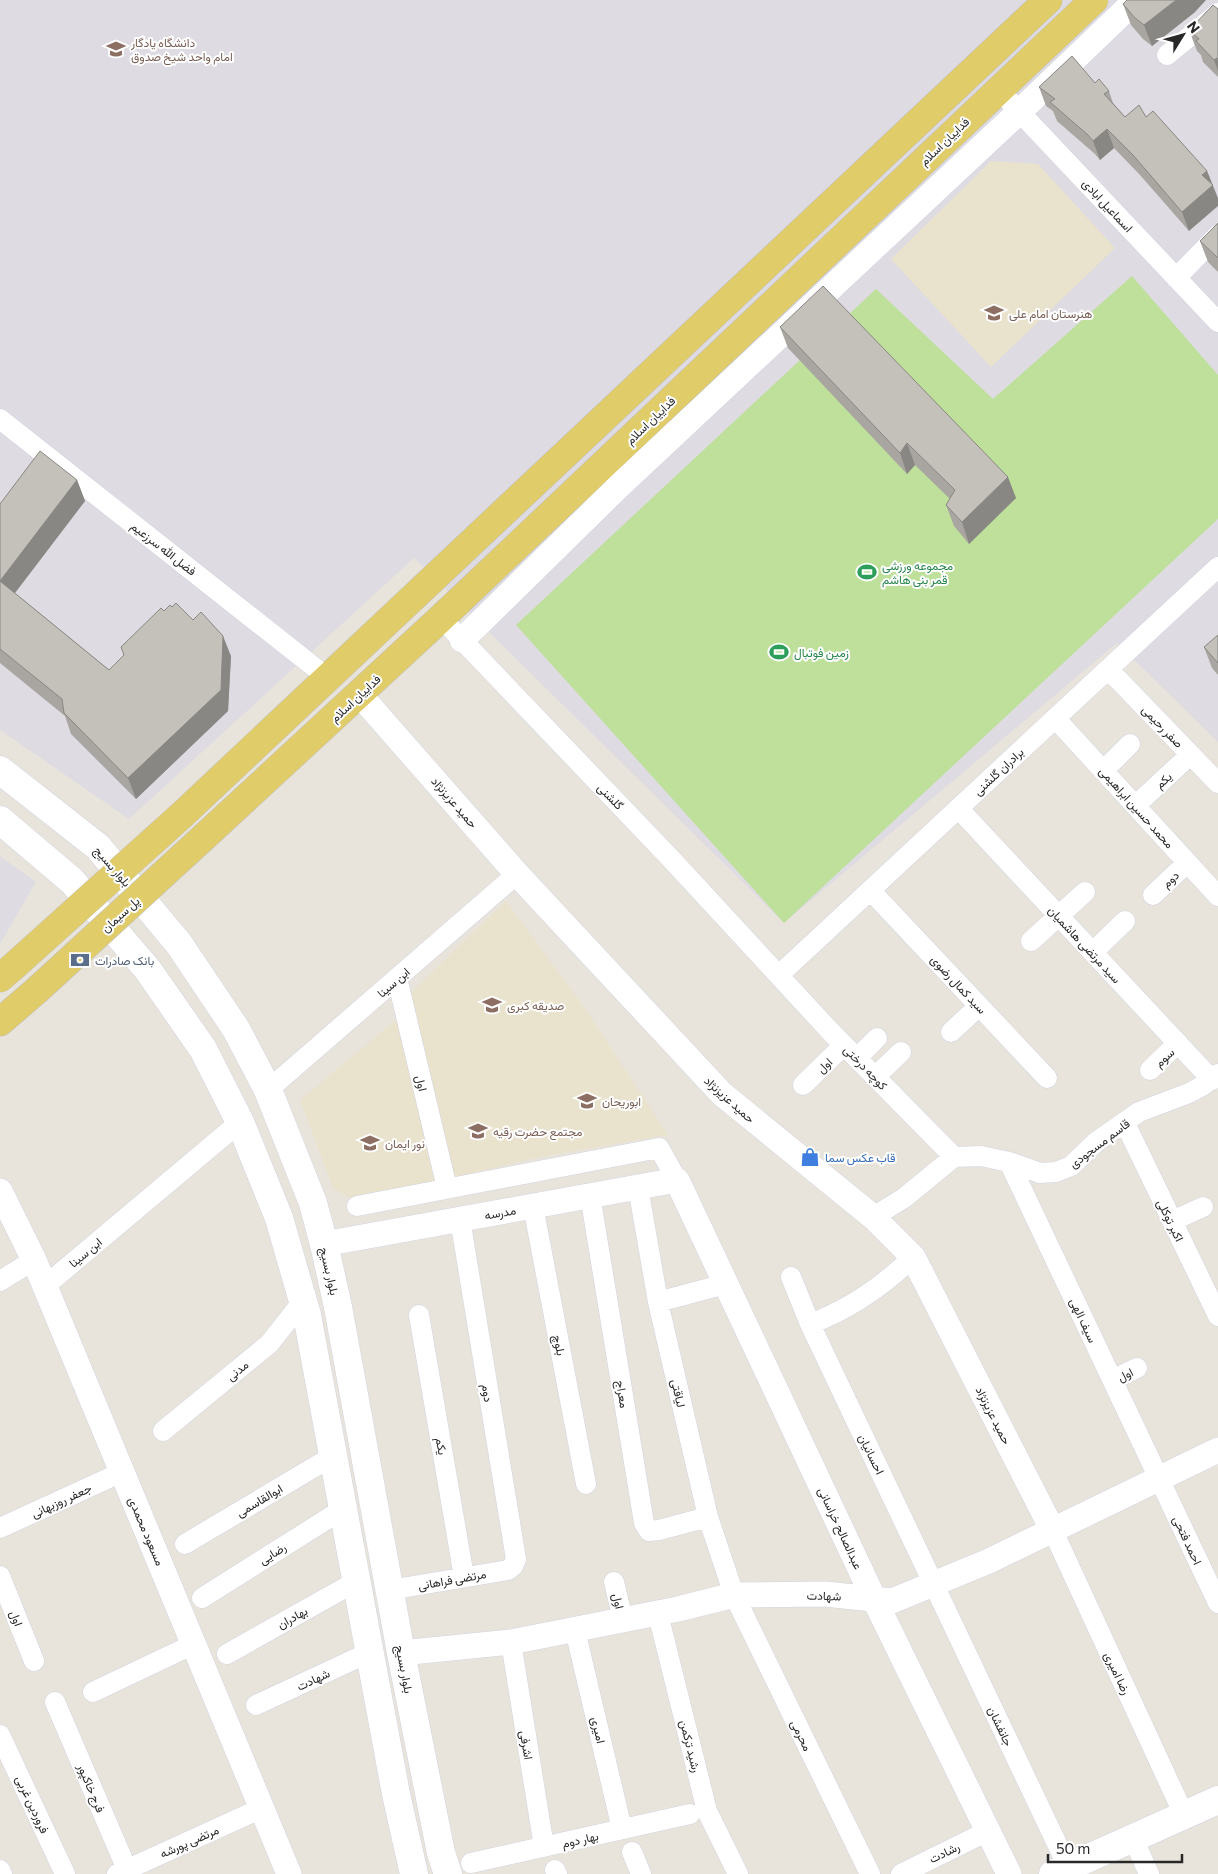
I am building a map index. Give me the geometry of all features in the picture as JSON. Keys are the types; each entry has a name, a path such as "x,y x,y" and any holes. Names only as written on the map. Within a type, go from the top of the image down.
{"main road":[{"path":"7,972 183,814 1048,0"},
{"name":"فداییان اسلام","path":"204,837 441,618 1094,0"},
{"name":"بلوار بسیج","path":"0,770 98,847 179,944 236,1029 268,1090 314,1203 340,1317 401,1653 441,1853 459,1869"},
{"path":"0,820 72,881 148,970 203,1049 240,1122 279,1218 307,1315 396,1794 414,1874"},
{"name":"پل سیمان","path":"0,1022 204,837"},
{"path":"1060,1871 1218,1800"}],"street":[{"path":"462,640 619,486 1136,0"},
{"path":"1167,55 1218,13"},
{"name":"اسماعیل ابادی","path":"998,89 1218,322"},
{"path":"1176,278 1218,235"},
{"name":"فضل الله سرزعیم","path":"0,419 328,678"},
{"name":"برادران گلشنی","path":"779,975 1218,567"},
{"name":"گلشنی","path":"441,618 673,860 779,975"},
{"name":"صفر رحیمی","path":"1108,670 1218,783"},
{"name":"حمید عزیزنژاد","path":"359,694 517,874 722,1094 873,1217 913,1257 1053,1531"},
{"name":"محمد حسین ابراهیمی","path":"1055,718 1218,896"},
{"path":"1103,771 1130,744"},
{"name":"یکم","path":"1135,806 1190,754"},
{"name":"سید مرتضی هاشمیان","path":"958,808 1178,1043 1215,1077"},
{"name":"دوم","path":"1152,895 1187,863"},
{"name":"ابن سینا","path":"268,1090 517,874"},
{"name":"سید کمال رضوی","path":"870,890 1047,1078"},
{"path":"1031,942 1085,892"},
{"path":"1092,952 1125,921"},
{"name":"کوچه درختی","path":"779,975 954,1157"},
{"name":"اول","path":"397,978 447,1188"},
{"path":"951,1032 979,1006"},
{"path":"851,1052 877,1038"},
{"name":"سوم","path":"1150,1070 1178,1043"},
{"name":"اول","path":"803,1085 851,1052"},
{"path":"875,1077 901,1052"},
{"name":"قاسم مسجودی","path":"954,1157 981,1156 1009,1162 1040,1173 1056,1172 1071,1166 1096,1142 1139,1112 1189,1093 1215,1077"},
{"name":"ابن سینا","path":"45,1286 240,1122"},
{"name":"اکبر توکلی","path":"1125,1123 1218,1316"},
{"path":"357,1206 659,1148 677,1180"},
{"path":"873,1217 904,1198 954,1157"},
{"name":"سیف الهی","path":"1009,1162 1159,1478"},
{"name":"مدرسه","path":"324,1244 677,1180"},
{"name":"عبدالصالح خراسانی","path":"677,1180 875,1601 1009,1874"},
{"name":"لیاقتی","path":"638,1187 658,1302 708,1517 734,1595"},
{"name":"مسعود محمدی","path":"0,1191 34,1260 289,1874"},
{"name":"معراج","path":"590,1196 644,1524 649,1531 659,1530 708,1517"},
{"name":"بلوچ","path":"534,1206 586,1484"},
{"path":"1172,1221 1203,1207"},
{"name":"دوم","path":"460,1219 516,1559 513,1566"},
{"path":"810,1324 834,1313 880,1286 913,1257"},
{"path":"0,1281 34,1260"},
{"name":"احسانیان","path":"791,1277 810,1324 935,1584"},
{"path":"658,1302 726,1284"},
{"name":"مدنی","path":"163,1431 269,1344 303,1301"},
{"name":"یکم","path":"419,1315 464,1577"},
{"name":"اول","path":"1112,1380 1137,1368"},
{"name":"شهادت","path":"401,1653 510,1642 658,1614 734,1595 825,1594 861,1597 875,1601 892,1601 990,1562 1218,1450"},
{"name":"ابوالقاسمی","path":"185,1544 333,1456"},
{"name":"جعفر روزبهانی","path":"0,1528 122,1472"},
{"name":"احمد فتحی","path":"1159,1478 1218,1603"},
{"name":"رضایی","path":"202,1598 343,1508"},
{"name":"رضا امیری","path":"1053,1531 1184,1815"},
{"name":"مرتضی فراهانی","path":"390,1590 508,1570 513,1566"},
{"name":"اول","path":"0,1576 34,1661"},
{"name":"بهادران","path":"227,1654 357,1581"},
{"name":"اول","path":"614,1582 623,1620"},
{"name":"جانفشان","path":"935,1584 1060,1871"},
{"name":"محرمی","path":"734,1595 870,1874"},
{"name":"رشید ترکمن","path":"658,1614 707,1810 738,1874"},
{"name":"امیری","path":"576,1630 622,1830"},
{"name":"اشرفی","path":"510,1642 544,1847"},
{"path":"92,1692 194,1644"},
{"name":"شهادت","path":"256,1705 370,1652"},
{"name":"فرج خاکپور","path":"55,1702 124,1872"},
{"name":"فروردین غربی","path":"0,1735 65,1874"},
{"name":"مرتضی پورشه","path":"124,1872 262,1808"},
{"name":"بهار دوم","path":"459,1869 544,1847 690,1814"},
{"name":"رشادت","path":"901,1874 988,1831"},
{"path":"1133,1838 1149,1874"},
{"path":"632,1852 641,1874"},
{"path":"0,1870 2,1874"}],"shaded area":[{"path":"0,0 1218,0 1218,742 1117,643 784,923 414,558 129,819 0,730"},
{"name":"هنرستان امام علی","path":"991,161 1038,164 1115,248 991,367 891,259"},
{"path":"0,856 36,882 0,944"},
{"path":"506,901 586,1010 668,1135 540,1157 432,1182 359,1203 333,1188 300,1100 401,1016 402,1001"}],"green space":[{"name":"مجموعه ورزشی قمر بنی هاشم","path":"1132,276 1218,375 1218,519 784,923 516,625 876,289 993,399"}],"building":[{"path":"1127,0 1176,0 1144,25 1123,4"},
{"path":"1213,5 1218,9 1218,59 1214,60 1196,41 1199,39 1189,30"},
{"path":"1072,56 1095,83 1099,79 1109,91 1104,94 1125,117 1139,105 1146,117 1153,111 1207,171 1202,175 1213,185 1182,212 1133,155 1107,129 1093,141 1050,102 1055,99 1039,87"},
{"path":"1218,223 1218,258 1200,241"},
{"path":"823,286 1008,477 962,522 946,505 955,490 907,443 900,453 780,327"},
{"path":"40,451 77,480 0,581 0,504"},
{"path":"0,581 109,670 124,655 121,647 161,608 164,611 170,605 172,607 176,603 193,620 201,612 223,636 221,690 128,778 64,713 62,699 0,649"},
{"path":"1218,635 1218,663 1204,647"}],"place":[{"name":"دانشگاه یادگار امام واحد شیخ صدوق","path":"116,49"},
{"name":"هنرستان امام علی","path":"994,313"},
{"name":"مجموعه ورزشی قمر بنی هاشم","path":"867,572"},
{"name":"زمین فوتبال","path":"779,652"},
{"name":"بانک صادرات","path":"80,960"},
{"name":"صدیقه کبری","path":"492,1005"},
{"name":"ابوریحان","path":"587,1101"},
{"name":"مجتمع حضرت رقیه","path":"478,1131"},
{"name":"نور ایمان","path":"370,1143"},
{"name":"قاب عکس سما","path":"810,1157"}]}
